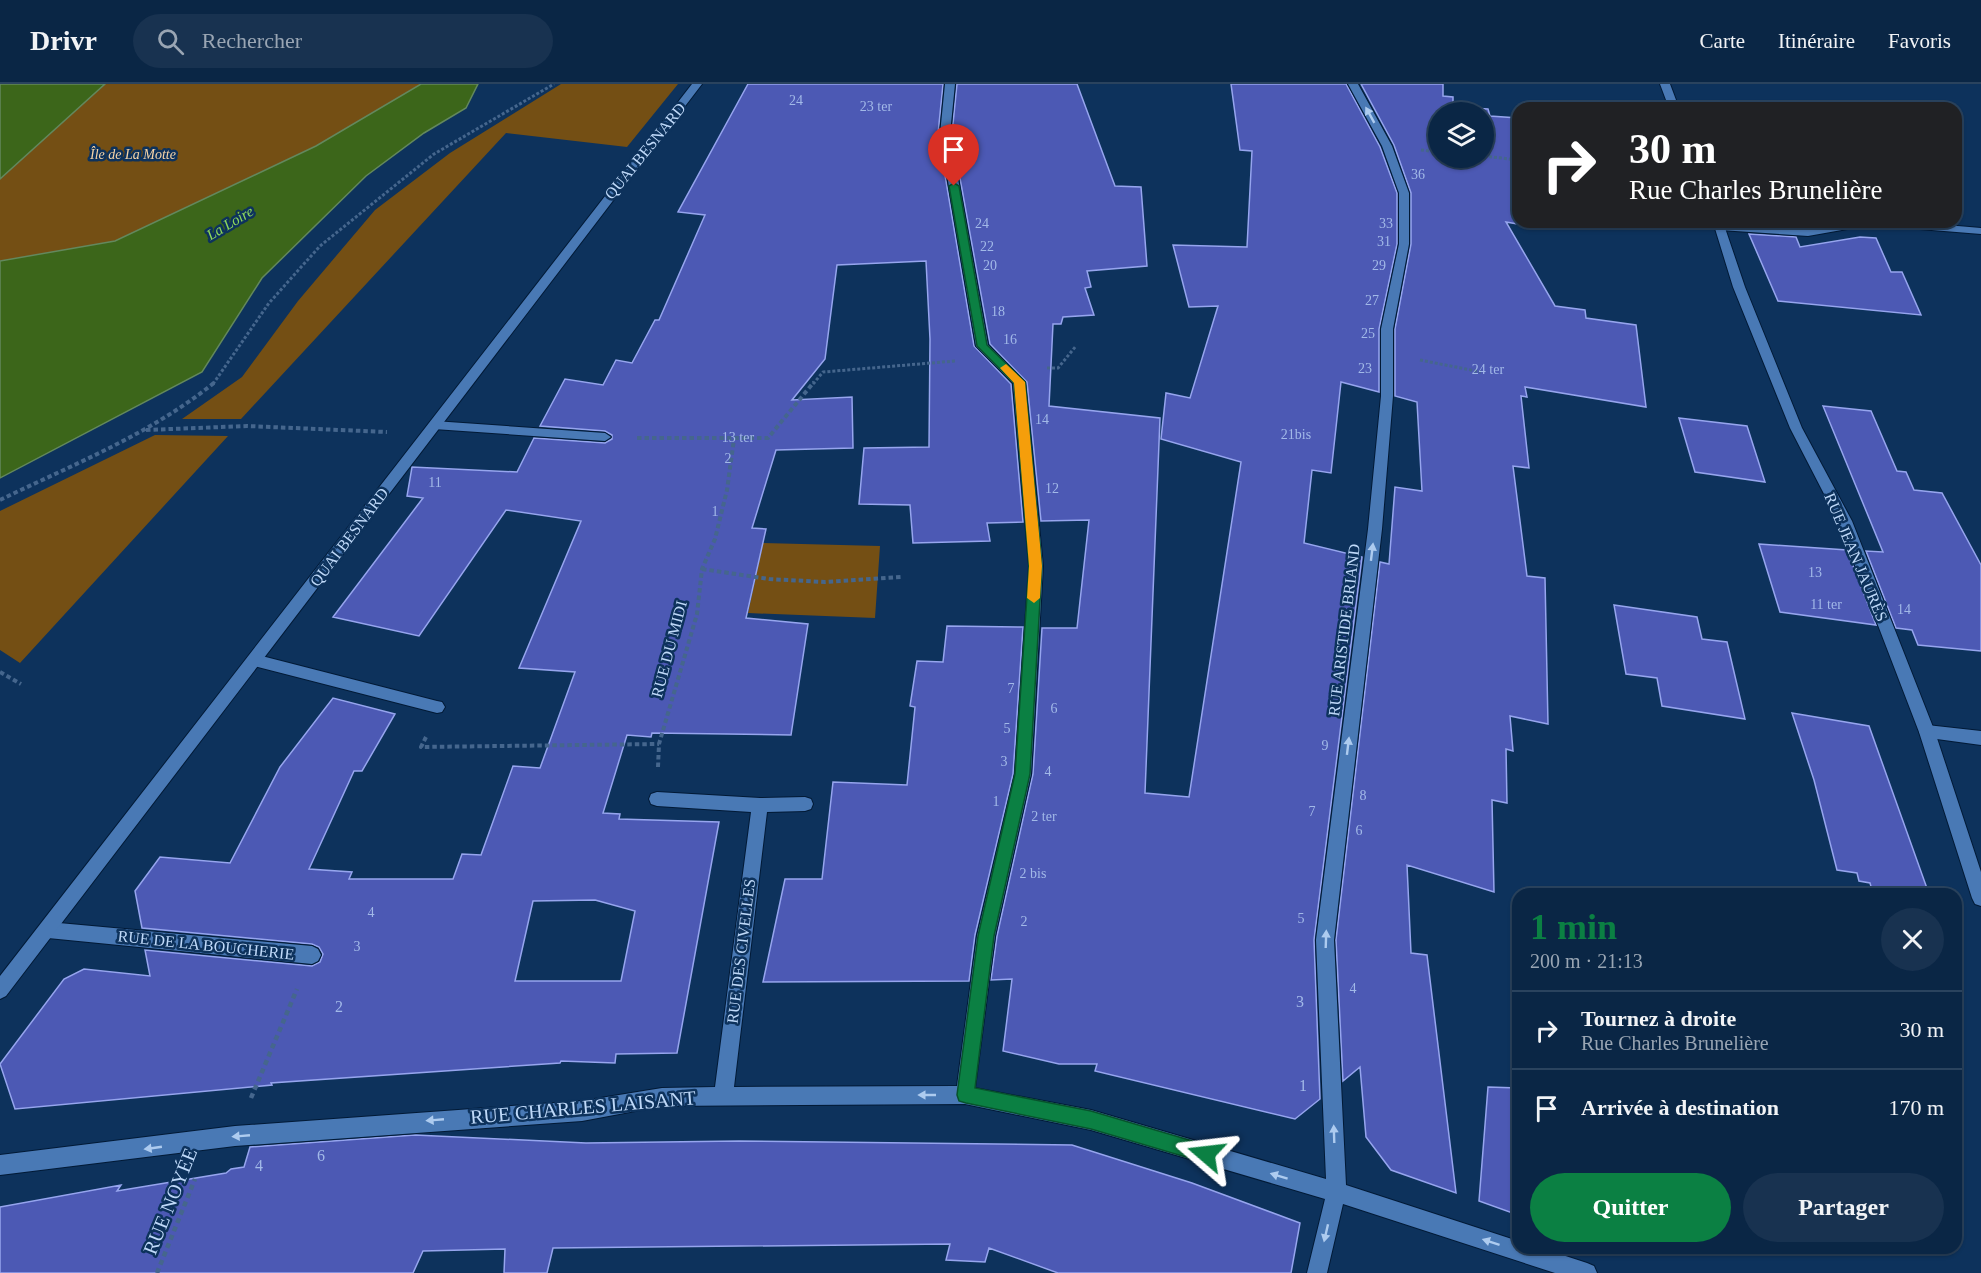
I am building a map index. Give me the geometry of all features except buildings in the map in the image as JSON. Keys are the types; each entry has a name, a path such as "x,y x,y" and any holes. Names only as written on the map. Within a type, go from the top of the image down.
{"street":[{"name":"QUAI BESNARD","path":"0,990 697,84"},
{"path":"950,84 945,134 982,346 1019,382 1036,566 1023,774 986,936 966,1095"},
{"name":"RUE ARISTIDE BRIAND","path":"1317,1273 1336,1192 1325,940 1375,529 1387,396 1387,329 1404,244 1404,193 1387,146 1353,84"},
{"path":"1665,84 1672,102"},
{"name":"RUE JEAN JAURÈS","path":"1720,228 1739,287 1796,428 1845,521 1927,732 1981,898"},
{"path":"1752,228 1808,233 1835,228"},
{"path":"1945,228 1981,231"},
{"path":"431,429 605,437"},
{"path":"254,660 438,707"},
{"path":"1927,732 1981,738"},
{"path":"657,799 760,805 805,804"},
{"name":"RUE DES CIVELLES","path":"723,1097 760,805"},
{"name":"RUE DE LA BOUCHERIE","path":"48,930 312,955"},
{"name":"RUE CHARLES LAISANT","path":"0,1165 235,1136 582,1111 662,1097 791,1094 966,1095 1091,1120 1336,1192 1512,1249"},
{"name":"RUE CHARLES LAISANT","path":"1528,1254 1587,1273"}],"path":[{"path":"0,500 145,430 188,404 218,380 270,303 320,246 434,154 554,84"},
{"path":"1494,157 1512,158"},
{"path":"1058,368 1076,346"},
{"path":"1387,353 1481,372"},
{"path":"605,437 768,438 823,372 994,358"},
{"path":"145,430 247,426 431,429"},
{"name":"RUE DU MIDI","path":"657,799 659,744 697,614 702,569 715,539 727,490 734,439"},
{"path":"702,569 769,579 825,582 901,577"},
{"path":"0,672 21,684"},
{"path":"438,707 422,747 659,744"},
{"name":"RUE DE LA BOUCHERIE","path":"235,1136 312,955"},
{"name":"RUE NOYÉE","path":"158,1273 211,1139"}],"green space":[{"name":"Île de La Motte","path":"105,84 421,84 316,146 115,241 0,261 0,179"},
{"path":"561,84 678,84 627,147 506,133 241,419 182,419 242,377 298,301 375,210 450,153"},
{"path":"155,435 228,436 20,663 0,650 0,511"},
{"path":"763,543 880,546 875,618 748,613"}],"water":[{"path":"0,84 105,84 0,179"},
{"name":"La Loire","path":"421,84 478,84 466,108 424,133 366,176 262,278 202,372 0,478 0,261 115,241 316,146"}],"slow traffic":[{"path":"1006,368 1019,382 1036,566 1034,598"}],"route":[{"path":"954,186 966,243 982,346 1019,382 1036,566 1023,774 986,936 966,1095 1091,1120 1206,1154"}]}
